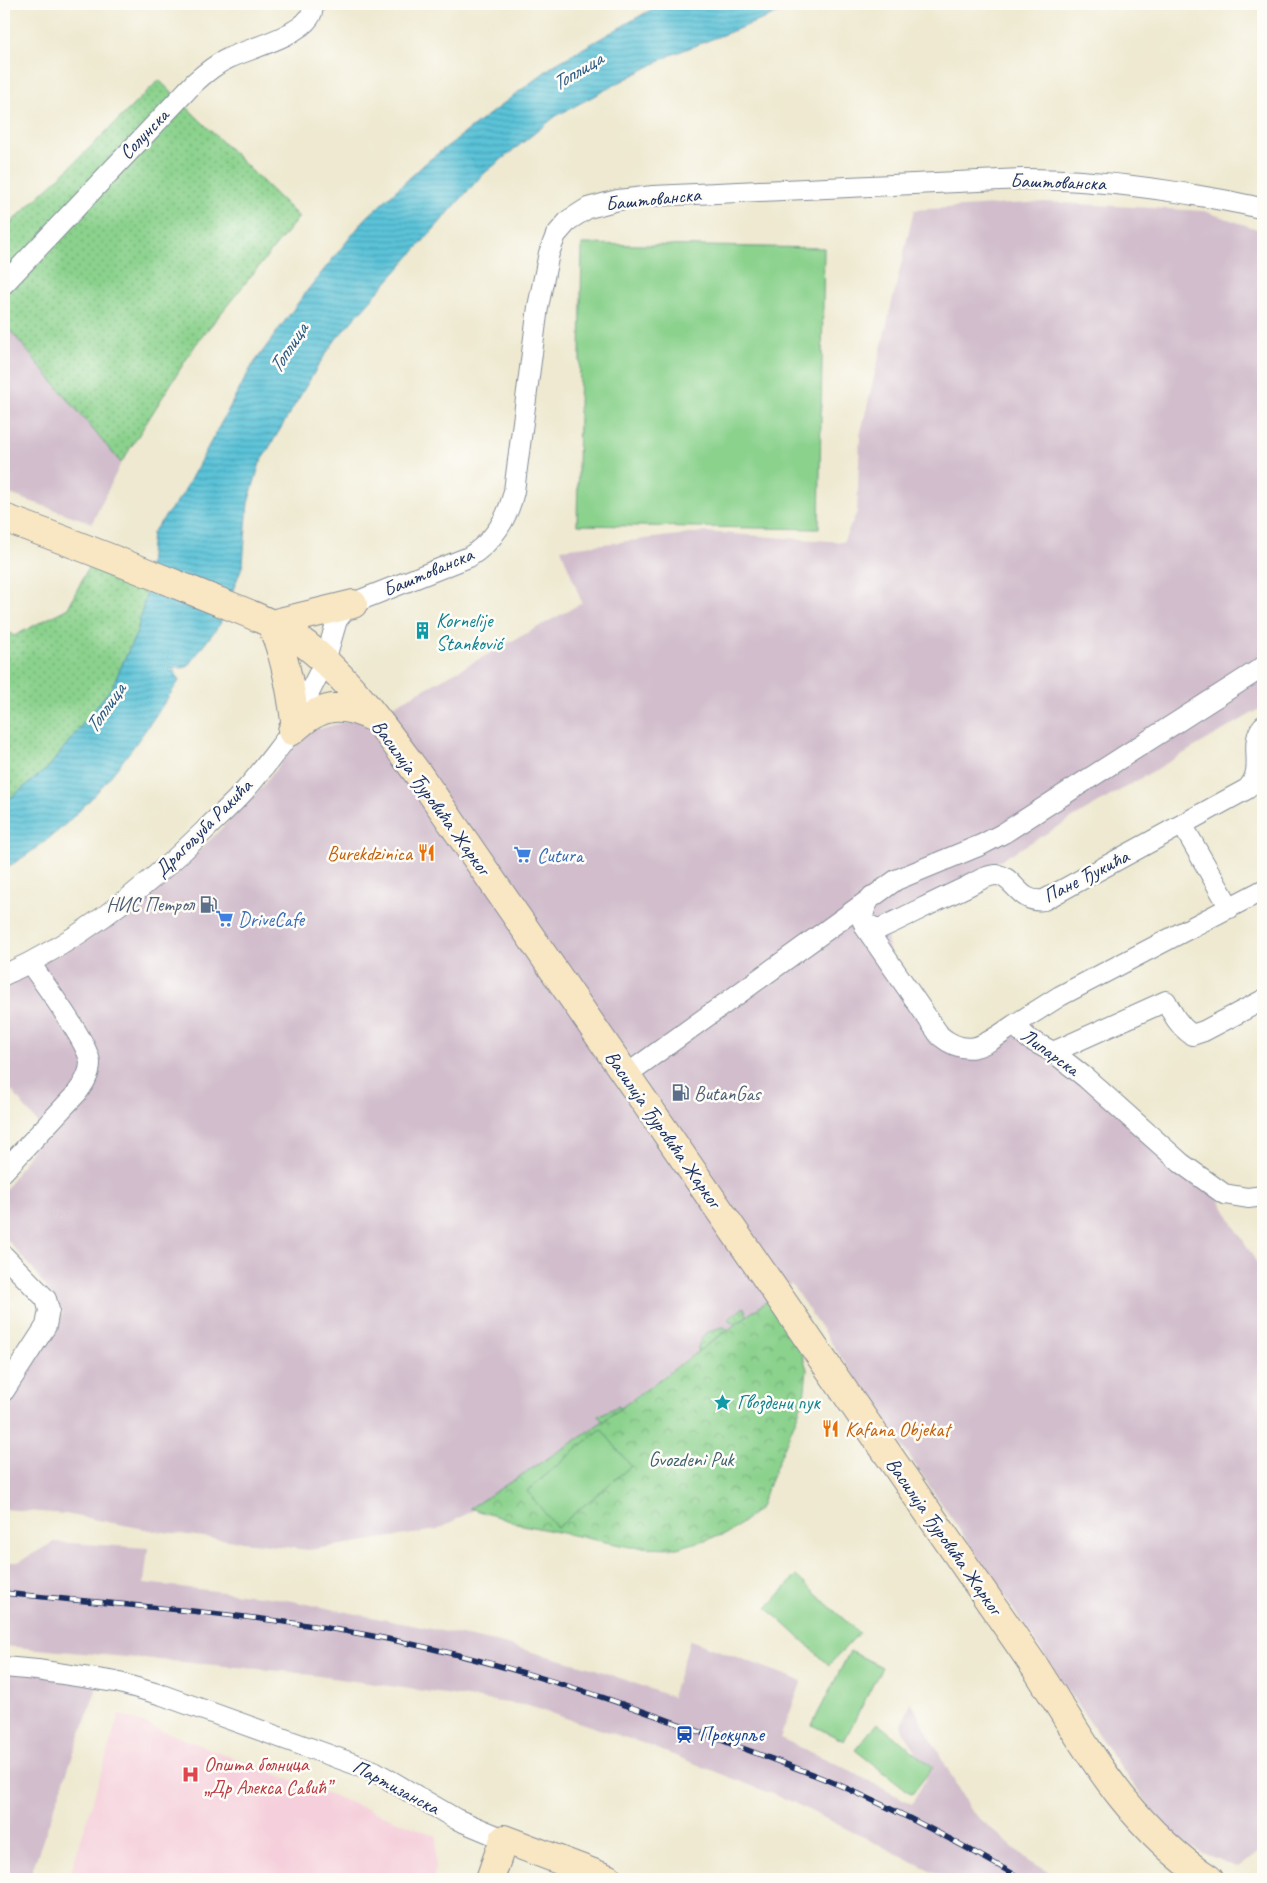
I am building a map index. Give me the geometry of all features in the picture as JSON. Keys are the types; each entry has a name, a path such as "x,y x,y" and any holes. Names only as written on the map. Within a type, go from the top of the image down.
{"main road":[{"name":"Василија Ђуровића Жарког","path":"4,518 74,543 268,622 296,637 335,671 376,719 421,778 1037,1670 1106,1778 1148,1829 1170,1850 1209,1879"},
{"path":"353,604 268,622 281,650 289,680 294,726 311,715 329,709 348,709 362,712 376,719"},
{"path":"490,1879 504,1840"},
{"name":"Партизанска","path":"504,1840 609,1879"}],"street":[{"name":"Солунска","path":"4,284 194,82 216,65 288,34 311,11"},
{"name":"Баштованска","path":"325,662 337,620 344,610 353,604 469,557 481,550 496,534 507,514 514,491 538,307 548,253 556,235 562,228 578,213 588,208 618,200 653,196 1046,179 1088,181 1150,188 1200,196 1263,210"},
{"name":"Драгољуба Ракића","path":"4,975 30,963 76,936 109,914 171,864 247,788 294,726 325,662"},
{"path":"626,1075 896,880 981,845 1004,833 1263,667"},
{"name":"Пане Ђукића","path":"863,922 875,928 881,928 975,883 996,875 1002,877 1027,898 1036,901 1044,900 1183,826 1247,789 1254,782 1257,773 1257,735 1263,726"},
{"path":"1183,826 1230,908"},
{"path":"1014,1025 1067,992 1263,890"},
{"path":"863,922 865,909 872,896"},
{"name":"Липарска","path":"863,922 928,1020 946,1041 960,1047 976,1048 984,1045 1014,1025 1029,1039 1053,1052 1131,1117 1181,1163 1224,1194 1248,1198 1263,1196"},
{"path":"4,1172 84,1084 90,1064 90,1055 86,1045 30,963"},
{"path":"1053,1052 1166,1001 1183,1029 1192,1035 1204,1031 1263,1000"},
{"path":"4,1256 46,1299 49,1310 46,1326 4,1391"},
{"name":"Партизанска","path":"4,1667 116,1682 170,1697 374,1771 456,1819 504,1840"}],"shaded area":[{"path":"1045,202 1204,211 1263,231 1263,707 886,927 890,958 952,1032 975,1052 1006,1036 1037,1036 1203,1170 1263,1273 1263,1849 1238,1868 1187,1846 1163,1824 1118,1764 791,1284 644,1390 529,1480 437,1530 309,1550 156,1531 65,1514 4,1509 4,1431 7,1425 6,1408 63,1312 34,1271 4,1236 4,1192 44,1131 4,1081 4,984 91,937 143,903 213,837 262,787 304,733 382,712 582,603 561,549 704,532 843,542 857,512 860,436 914,210"},
{"path":"4,323 121,463 92,523 4,492"},
{"path":"54,1542 148,1548 144,1583 277,1598 496,1642 595,1669 672,1697 690,1640 802,1681 780,1738 839,1765 912,1804 929,1773 901,1727 911,1702 970,1810 1024,1857 1059,1879 948,1879 790,1801 645,1744 529,1706 291,1672 4,1646 4,1562 18,1562"},
{"path":"4,1665 103,1671 29,1879 4,1879"},
{"name":"Општа болница „Др Алекса Савић”","path":"119,1714 437,1836 434,1879 69,1879"}],"green space":[{"path":"159,80 299,217 196,344 121,463 4,323 4,229"},
{"path":"582,244 824,248 819,529 577,525"},
{"path":"90,564 147,590 137,632 112,687 48,768 4,803 4,629 14,636 68,608"},
{"name":"Gvozdeni Puk","path":"770,1299 795,1333 807,1369 804,1399 759,1509 729,1533 677,1548 630,1547 523,1525 470,1508 581,1437"},
{"path":"744,1307 747,1315 745,1326 741,1329 728,1319"},
{"path":"724,1327 734,1334 697,1362 699,1343 705,1334"},
{"path":"618,1406 621,1408 615,1434 598,1416"},
{"path":"601,1429 631,1466 557,1528 527,1491"},
{"path":"796,1576 859,1633 829,1665 767,1608"},
{"path":"850,1651 882,1667 844,1741 812,1725"},
{"path":"877,1723 933,1767 912,1794 855,1750"}],"water":[{"name":"Топлица","path":"661,4 802,4 671,55 556,116 482,175 336,339 260,463 248,503 243,564 220,624 187,667 173,668 179,681 142,735 102,786 58,831 4,869 4,803 48,768 112,687 137,632 147,590 152,533 182,495 252,366 306,292 365,219 428,161 554,65"}],"railway":[{"path":"4,1593 303,1624 393,1640 536,1676 629,1706 831,1781 913,1820 1022,1879"}],"place":[{"name":"Kornelije Stanković","path":"422,631"},
{"name":"Burekdzinica","path":"426,853"},
{"name":"Cutura","path":"523,855"},
{"name":"НИС Петрол","path":"208,904"},
{"name":"DriveCafe","path":"224,919"},
{"name":"ButanGas","path":"680,1093"},
{"name":"Гвоздени пук","path":"723,1402"},
{"name":"Kafana Objekat","path":"831,1429"},
{"name":"Прокупље","path":"685,1734"},
{"name":"Општа болница „Др Алекса Савић”","path":"190,1775"}]}
